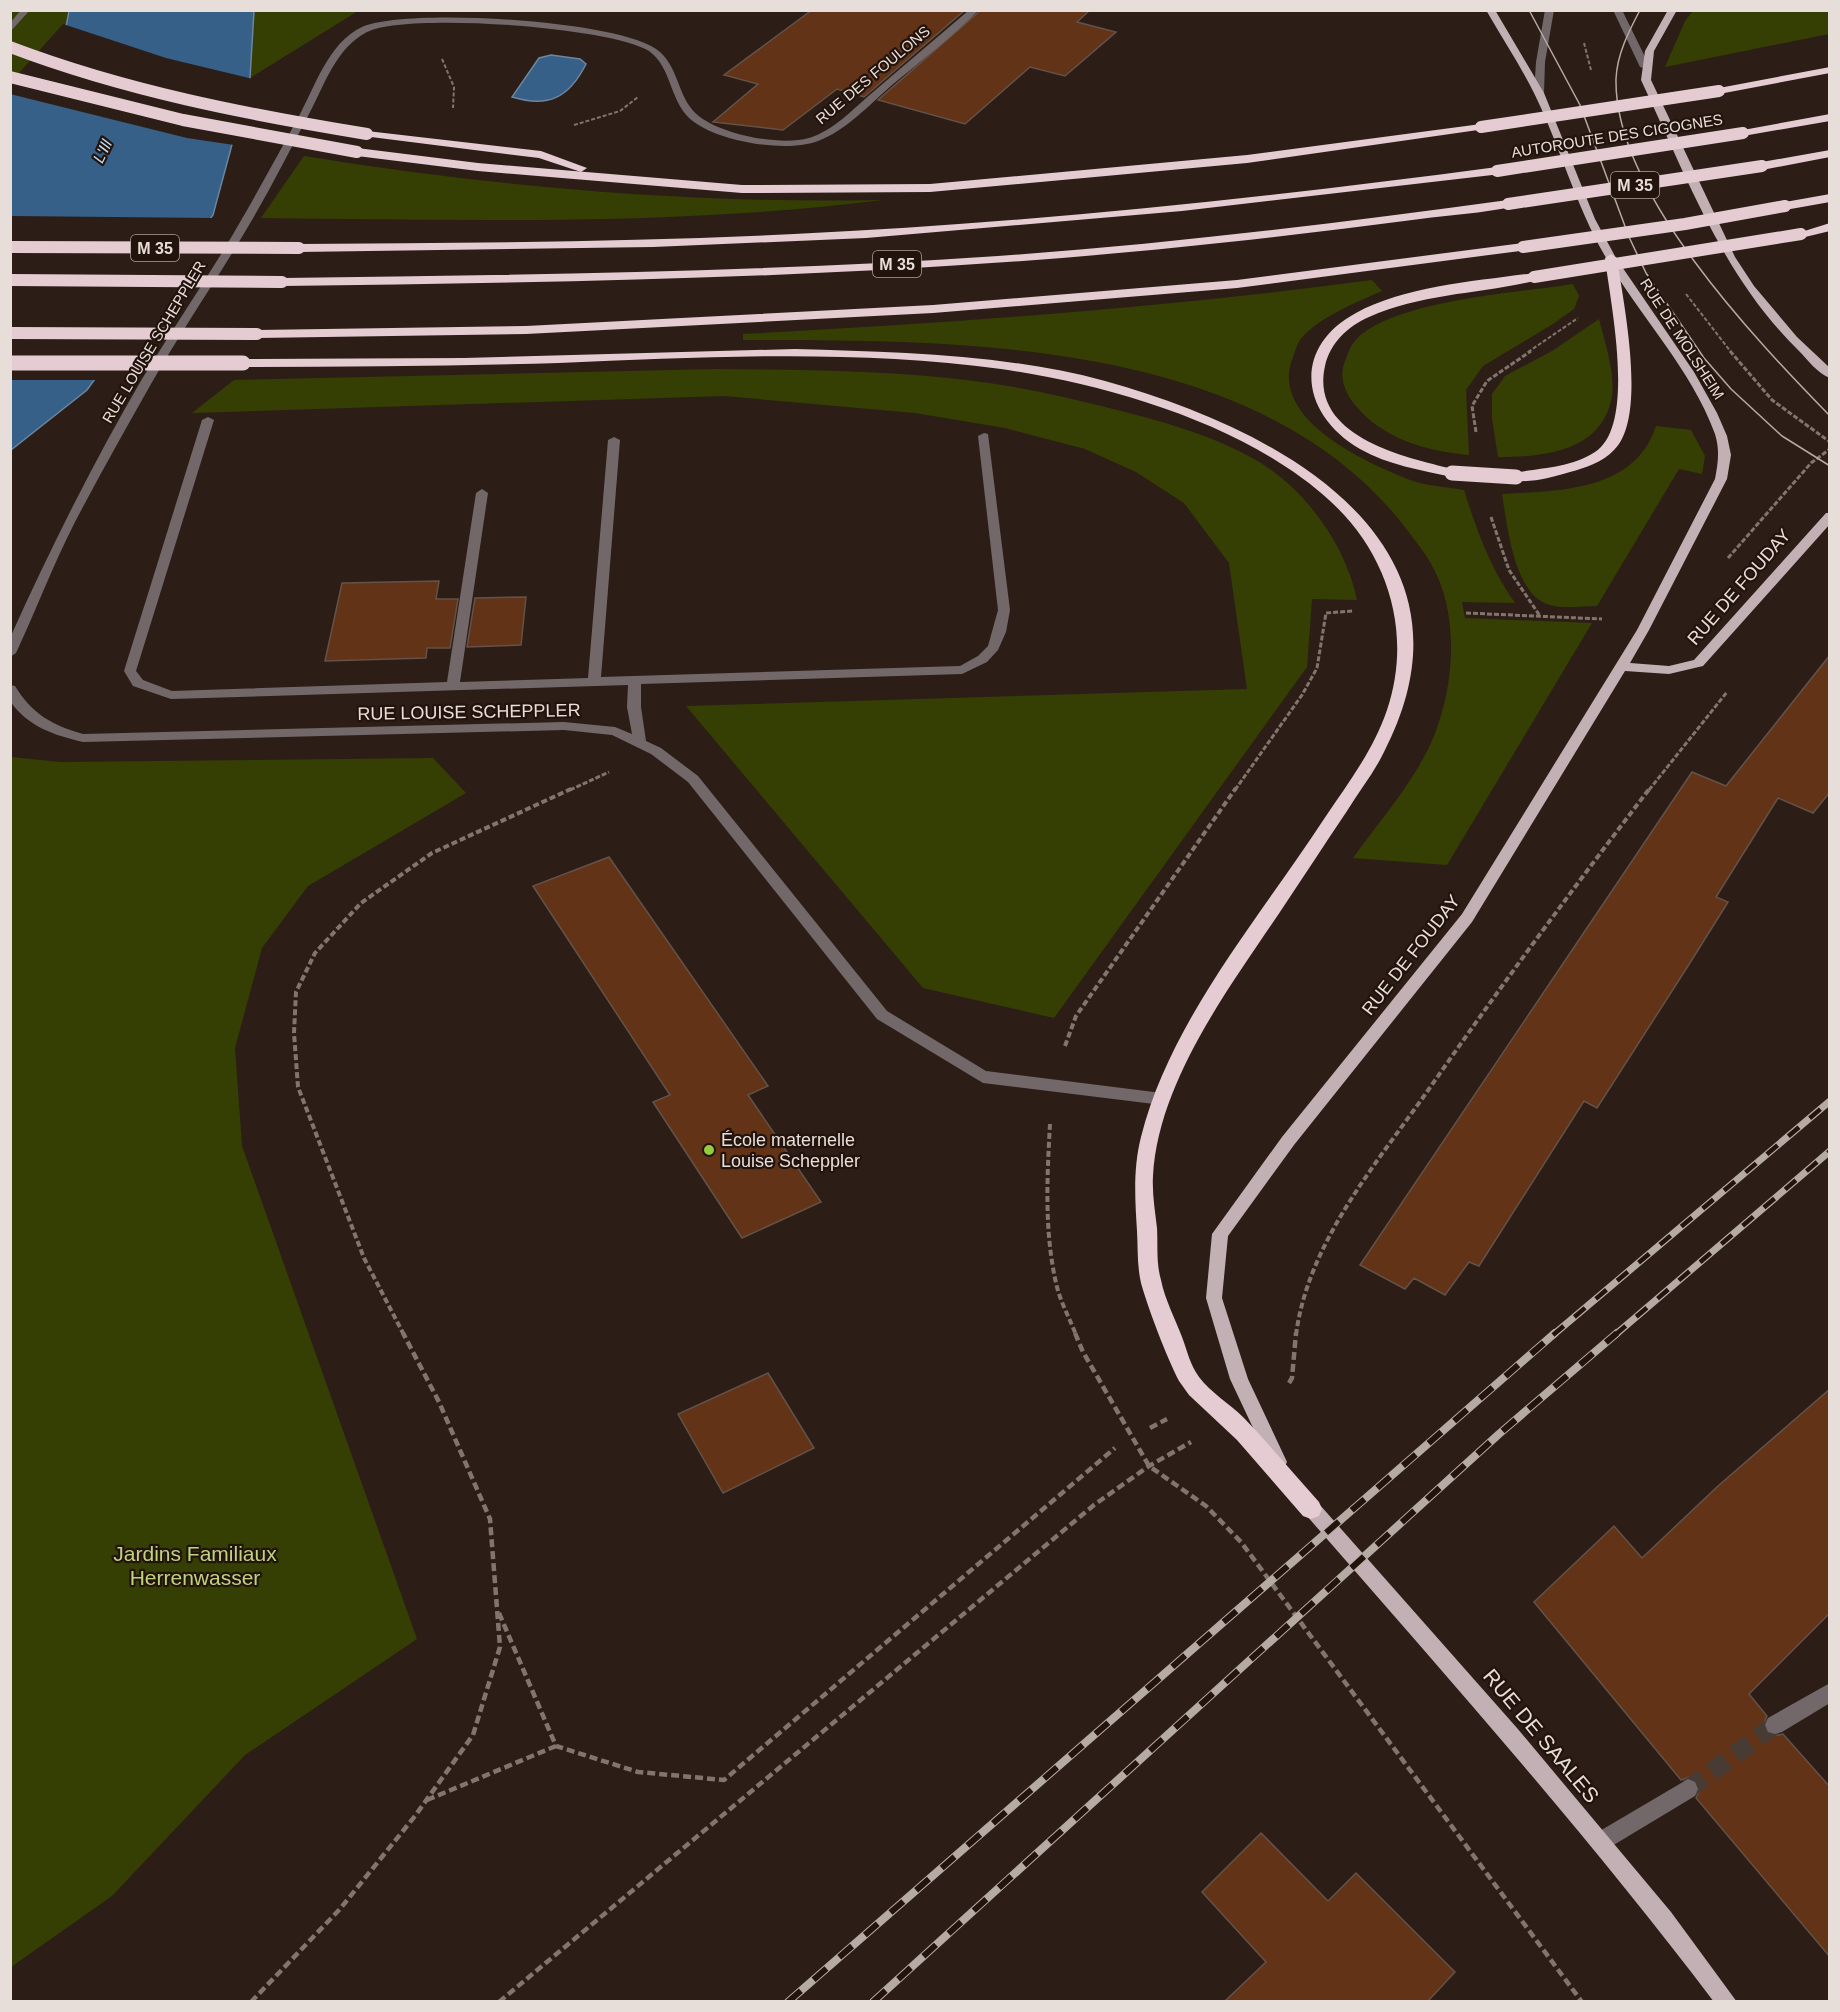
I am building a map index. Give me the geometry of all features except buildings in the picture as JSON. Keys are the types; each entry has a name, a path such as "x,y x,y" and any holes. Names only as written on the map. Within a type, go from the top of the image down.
{"highway":[{"path":"10,47 58,65 156,93 293,122 367,134 541,155 614,179"},
{"path":"1752,84 1830,59"},
{"path":"10,77 144,114 357,152 478,167 742,189 930,188 1246,159 1719,91 1830,70"},
{"name":"AUTOROUTE DES CIGOGNES","path":"10,247 299,248 702,242 866,234 1195,207 1497,171 1743,134 1830,117"},
{"name":"M 35","path":"10,280 282,282 551,279 700,274 1078,253 1336,226 1508,204 1762,166 1830,153"},
{"path":"10,333 257,334 526,330 933,309 1237,284 1685,224 1830,198"},
{"path":"1611,258 1625,388 1624,416 1620,431 1612,445 1575,467 1516,477 1452,473 1398,461 1363,445 1324,409 1316,390 1318,359 1346,325 1378,309 1451,290 1534,277 1801,234 1830,227"},
{"path":"10,363 494,361 752,353 899,357 962,362 1090,381 1147,395 1239,432 1324,487 1355,514 1377,544 1394,578 1406,620 1407,664 1397,701 1375,755 1214,997 1175,1064 1162,1099 1143,1169 1150,1277 1187,1377 1206,1398 1232,1419 1311,1509"}],"main road":[{"name":"RUE DE MOLSHEIM","path":"1490,10 1539,93 1590,219 1611,258 1688,372 1711,413 1721,436 1725,455 1720,479 1650,617 1620,666"},
{"path":"1673,10 1658,32 1647,55 1646,80 1730,257 1750,288 1793,339 1830,375"},
{"name":"RUE DE FOUDAY","path":"1311,1509 1272,1454 1229,1349 1214,1298 1220,1234 1288,1141 1467,918 1620,666 1669,670 1685,668 1698,663 1708,655 1830,516"},
{"name":"RUE DE SAALES","path":"1311,1509 1435,1648 1600,1842 1727,2001"}],"street":[{"path":"10,29 26,10"},
{"name":"RUE DES FOULONS","path":"338,54 350,39 365,28 409,21 530,23 599,33 637,42 658,52 672,73 686,108 703,122 764,141 804,142 822,136 841,124 975,10"},
{"path":"1539,93 1538,74 1550,10"},
{"path":"1617,10 1645,67"},
{"name":"RUE LOUISE SCHEPPLER","path":"10,653 68,524 147,381 247,220 315,95 325,71 338,54"},
{"path":"208,420 130,671 138,684 171,695 962,670 987,659 1000,635 1005,610 984,436"},
{"path":"594,682 614,440"},
{"path":"453,687 482,493"},
{"path":"635,681 634,707 640,743"},
{"name":"RUE LOUISE SCHEPPLER","path":"10,689 19,705 46,728 83,738 564,726 615,731 656,751 693,779 882,1015 984,1077 1162,1099"},
{"path":"1775,1725 1830,1692"},
{"path":"1600,1842 1688,1789"}],"path":[{"path":"1584,40 1592,73"},
{"path":"436,54 445,62 454,87 450,117"},
{"path":"573,125 620,111 643,92"},
{"path":"1680,286 1743,368 1772,400 1830,442"},
{"path":"1477,439 1472,405 1486,381 1582,314"},
{"path":"1727,559 1811,464 1830,449"},
{"path":"1490,515 1496,543 1509,575 1540,617"},
{"path":"1353,611 1326,613 1317,668 1302,695 1076,1016 1053,1087 1046,1191 1057,1288 1083,1352 1149,1466 1206,1506 1241,1542 1582,2001"},
{"path":"1466,613 1609,620"},
{"path":"1285,1387 1292,1378 1294,1332 1311,1274 1364,1181 1529,947 1648,790 1739,678 1729,665 1708,655"},
{"path":"251,2001 340,1909 427,1800 473,1735 500,1647 490,1519 439,1402 364,1257 298,1087 294,1033 296,992 315,954 361,903 432,854 656,751"},
{"path":"499,2001 1094,1505 1149,1466 1199,1437"},
{"path":"427,1800 556,1746 638,1772 724,1780 1115,1448"},
{"path":"497,1608 556,1746"}],"green space":[{"path":"254,10 358,11 250,78"},
{"path":"10,11 69,11 66,27 10,88"},
{"path":"1693,11 1829,11 1829,34 1665,67 1685,21"},
{"path":"304,156 448,177 592,191 738,199 883,200 806,208 651,218 495,220 261,218"},
{"path":"1372,280 1382,291 1327,318 1300,340 1293,357 1289,379 1294,400 1307,418 1325,435 1369,462 1416,482 1464,490 1485,549 1515,603 1462,602 1465,618 1592,623 1447,865 1353,858 1408,784 1434,736 1446,694 1451,648 1446,603 1440,582 1430,562 1408,531 1347,467 1274,420 1191,386 1103,363 1011,350 918,343 743,340 743,334 1058,313 1215,299"},
{"path":"1573,284 1579,296 1574,309 1483,366 1466,390 1469,455 1421,446 1392,435 1366,417 1348,394 1343,383 1342,371 1349,350 1371,328 1395,316 1489,295"},
{"path":"1599,319 1612,373 1612,395 1603,421 1579,443 1564,449 1531,456 1498,457 1492,418 1492,394 1505,376 1552,351"},
{"path":"717,369 873,372 966,380 1042,392 1191,431 1227,445 1278,475 1309,505 1322,522 1344,560 1357,600 1312,599 1307,667 1054,1018 923,988 686,706 1247,689 1229,563 1184,503 1136,472 1085,449 1005,428 915,413 724,396 192,413 234,380"},
{"path":"1656,426 1691,430 1705,456 1702,474 1679,469 1597,606 1555,606 1538,599 1520,574 1514,557 1502,494 1571,488 1613,475 1631,464 1646,447"},
{"name":"Jardins Familiaux Herrenwasser","path":"11,757 60,762 433,758 466,793 308,886 262,948 235,1048 242,1146 417,1639 245,1755 112,1896 11,1967"}],"water":[{"name":"L'Ill","path":"69,11 254,11 250,78 213,215 87,390 11,450 10,88 66,27"},
{"path":"551,55 580,59 586,64 572,85 556,97 536,101 512,97 539,58"}],"pier":[{"path":"63,24 166,58 253,79 234,145 187,138 10,94 10,83"},
{"path":"11,216 215,218 98,380 11,380"}],"tunnel":[{"path":"1688,1789 1775,1725"}],"tram line":[{"path":"1529,10 1580,105 1629,237 1646,273 1704,358 1731,389 1782,436 1830,466"},
{"path":"1640,10 1621,52 1616,79 1622,123 1638,168 1663,215 1694,261 1765,347 1830,416"}],"railway":[{"path":"1553,1335 1830,1101"},
{"path":"1615,1335 1830,1151"},
{"path":"788,2002 1555,1333"},
{"path":"873,2002 1499,1434 1617,1333"}],"place":[{"name":"École maternelle Louise Scheppler","path":"709,1150"}]}
